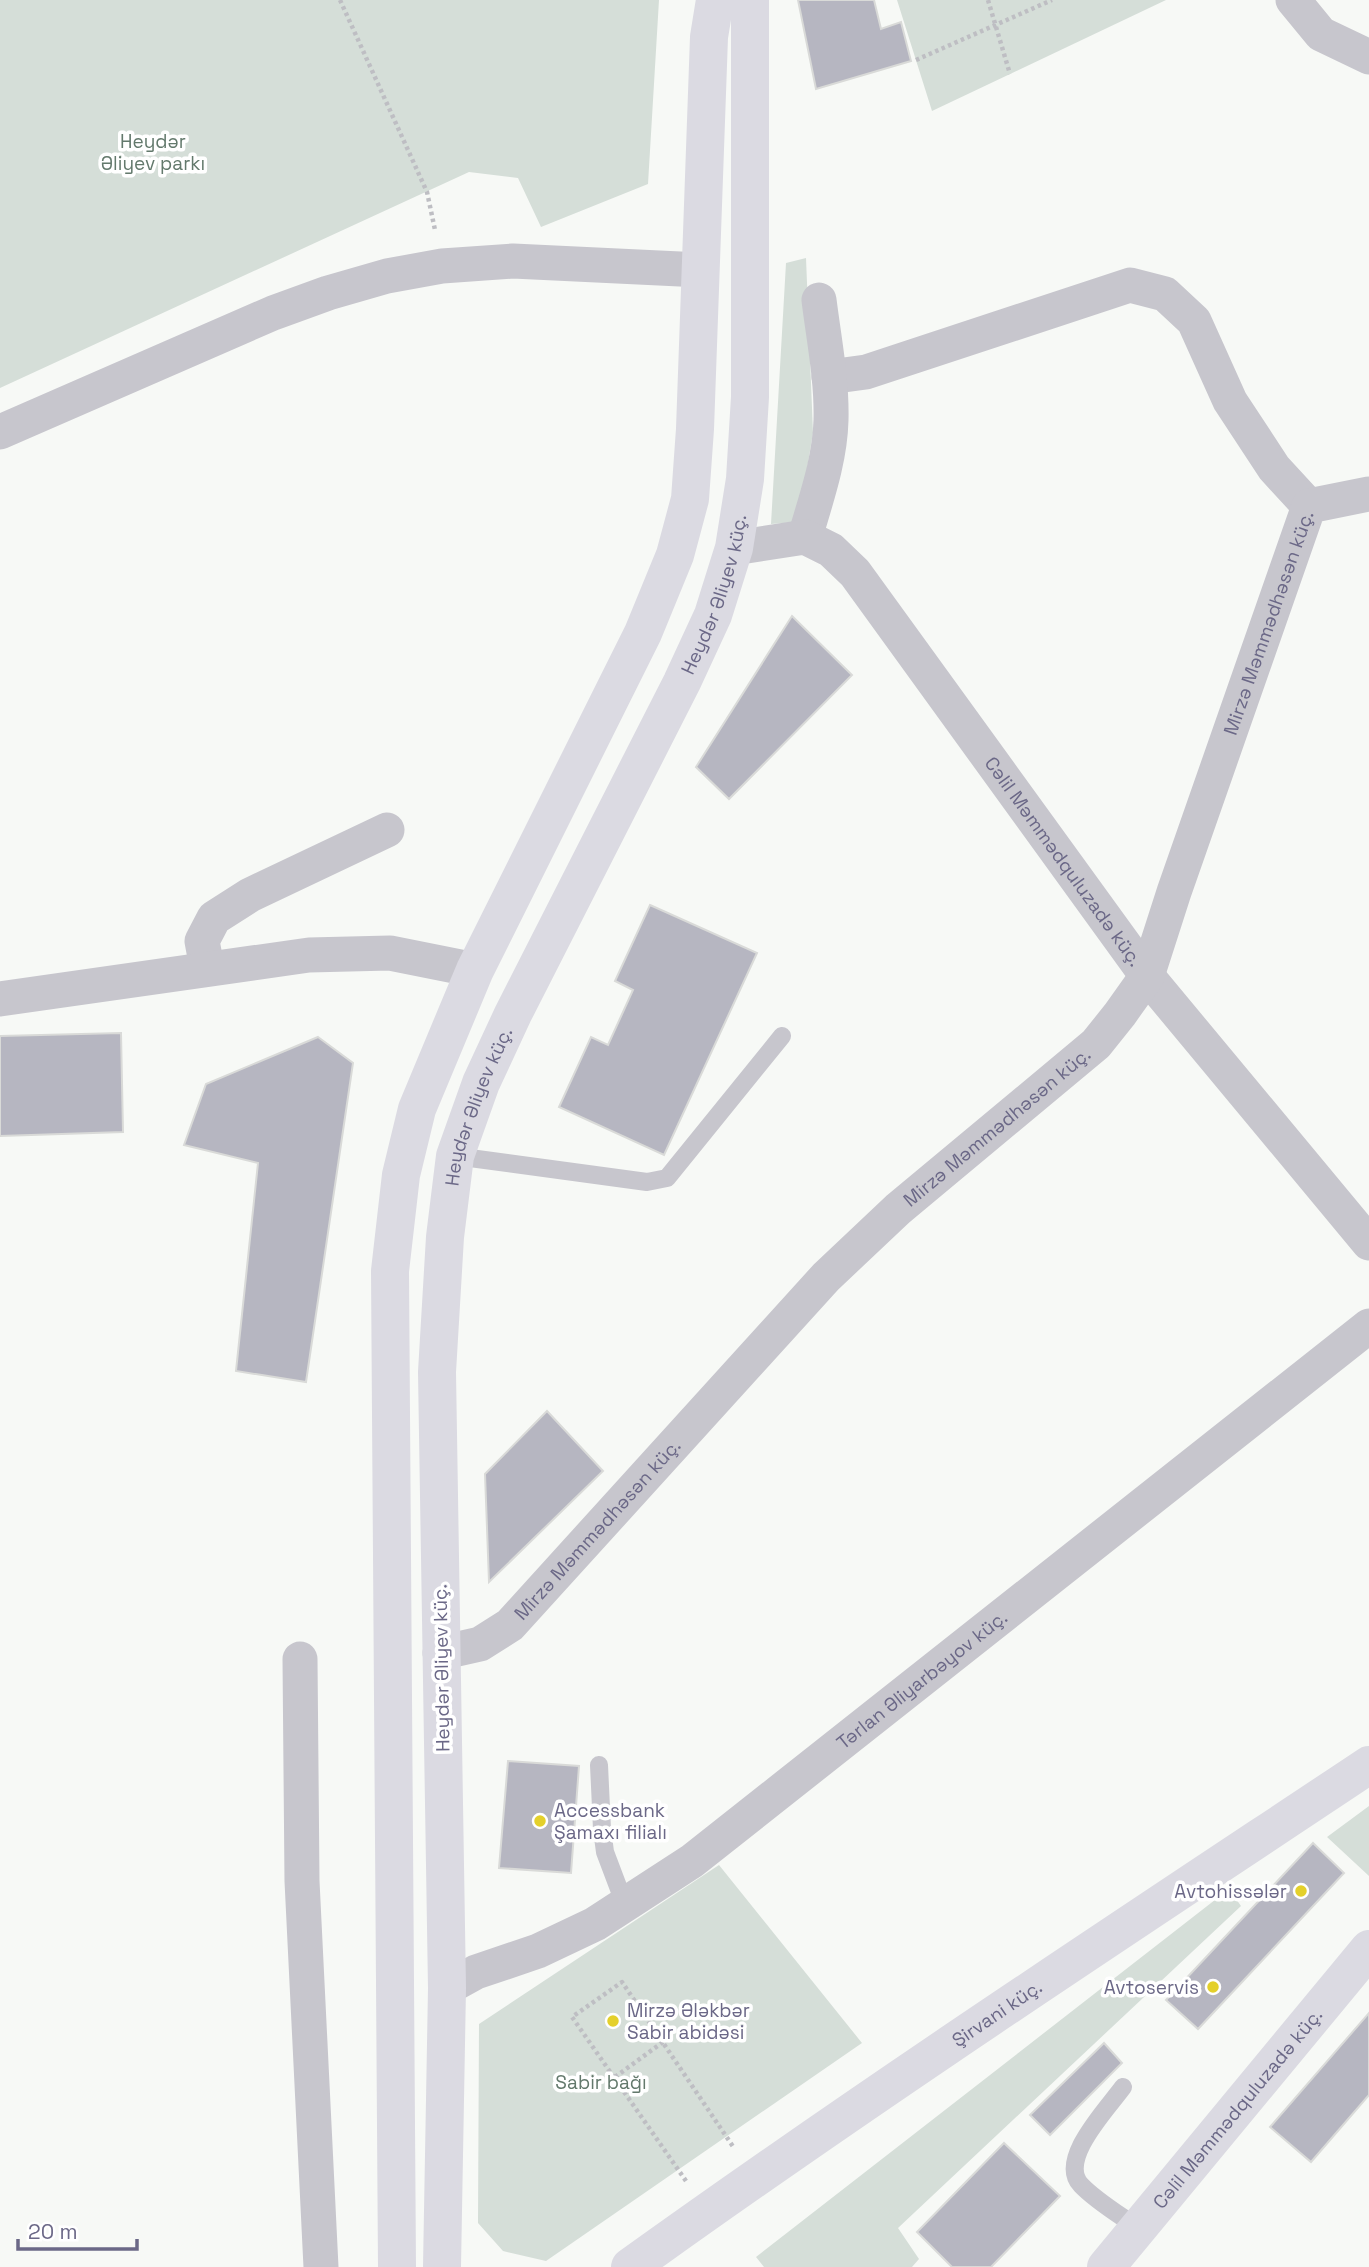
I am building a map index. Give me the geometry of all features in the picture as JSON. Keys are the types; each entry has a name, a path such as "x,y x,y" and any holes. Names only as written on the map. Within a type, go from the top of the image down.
{"street":[{"path":"397,2267 390,1271 401,1175 417,1109 475,970 643,633 675,555 690,499 695,429 709,37 715,0"},
{"name":"Heydər Əliyev küç.","path":"442,2267 447,1988 436,1372 445,1237 455,1156 481,1083 513,1014 682,682 713,615 734,548 745,479 750,397 750,0"},
{"path":"1293,0 1321,33 1369,57"},
{"path":"0,432 273,313 375,280 442,265 513,261 701,270"},
{"path":"829,377 866,372 1130,285 1165,294 1194,321 1230,401 1274,468 1309,506"},
{"path":"734,548 805,537 824,469 831,421 829,377 819,300"},
{"name":"Mirzə Məmmədhəsən küç.","path":"440,1653 480,1644 510,1625 826,1278 898,1209 1096,1044 1121,1014 1147,976 1309,506 1369,494"},
{"name":"Cəlil Məmmədquluzadə küç.","path":"805,537 831,550 855,573 1147,976 1369,1243"},
{"path":"207,968 202,941 214,918 250,895 387,830"},
{"path":"0,999 309,955 390,954 475,970"},
{"name":"Tərlan Əliyarbəyov küç.","path":"447,1988 476,1972 538,1951 595,1924 692,1861 1369,1326"},
{"path":"300,1659 302,1881 321,2267"},
{"name":"Şirvani küç.","path":"631,2267 754,2178 994,2013 1369,1765"},
{"name":"Cəlil Məmmədquluzadə küç.","path":"1106,2267 1369,1949"}],"lane":[{"path":"455,1156 647,1182 667,1178 782,1036"},
{"path":"599,1765 605,1852 625,1905"},
{"path":"1123,2087 1080,2146 1073,2164 1079,2183 1138,2228"}],"path":[{"path":"340,0 427,192 442,265"},
{"path":"988,0 1010,74"},
{"path":"916,61 1052,0"},
{"path":"706,2213 679,2169 572,2017 622,1982 754,2178"},
{"path":"615,2077 663,2042"}],"green space":[{"name":"Heydər Əliyev parkı","path":"0,0 659,0 648,184 541,227 518,178 469,172 0,388"},
{"path":"897,0 1166,0 932,111"},
{"path":"806,258 813,433 798,522 771,524 786,263"},
{"path":"1369,1806 1369,1876 1327,1837"},
{"name":"Sabir bağı","path":"719,1865 862,2043 546,2261 503,2251 478,2223 479,2024"},
{"path":"1229,1889 1241,1906 898,2228 919,2259 912,2267 764,2267 756,2257"}],"building":[{"path":"798,0 874,0 881,29 901,22 911,61 816,89"},
{"path":"792,616 852,675 729,799 696,767"},
{"path":"650,905 757,953 664,1155 559,1107 591,1037 608,1045 633,990 615,981"},
{"path":"121,1033 123,1132 0,1136 0,1036"},
{"path":"318,1037 353,1063 306,1382 236,1371 258,1163 184,1145 206,1084"},
{"path":"547,1411 603,1471 489,1582 485,1474"},
{"path":"508,1761 579,1766 571,1873 499,1868"},
{"path":"1313,1843 1344,1873 1198,2029 1166,2000"},
{"path":"1369,2013 1369,2095 1311,2162 1270,2127"},
{"path":"1104,2043 1122,2063 1050,2135 1030,2115"},
{"path":"1004,2143 1060,2196 991,2267 952,2267 917,2232"}],"place":[{"name":"Accessbank Şamaxı filialı","path":"540,1821"},
{"name":"Avtohissələr","path":"1301,1891"},
{"name":"Avtoservis","path":"1213,1987"},
{"name":"Mirzə Ələkbər Sabir abidəsi","path":"613,2021"}]}
